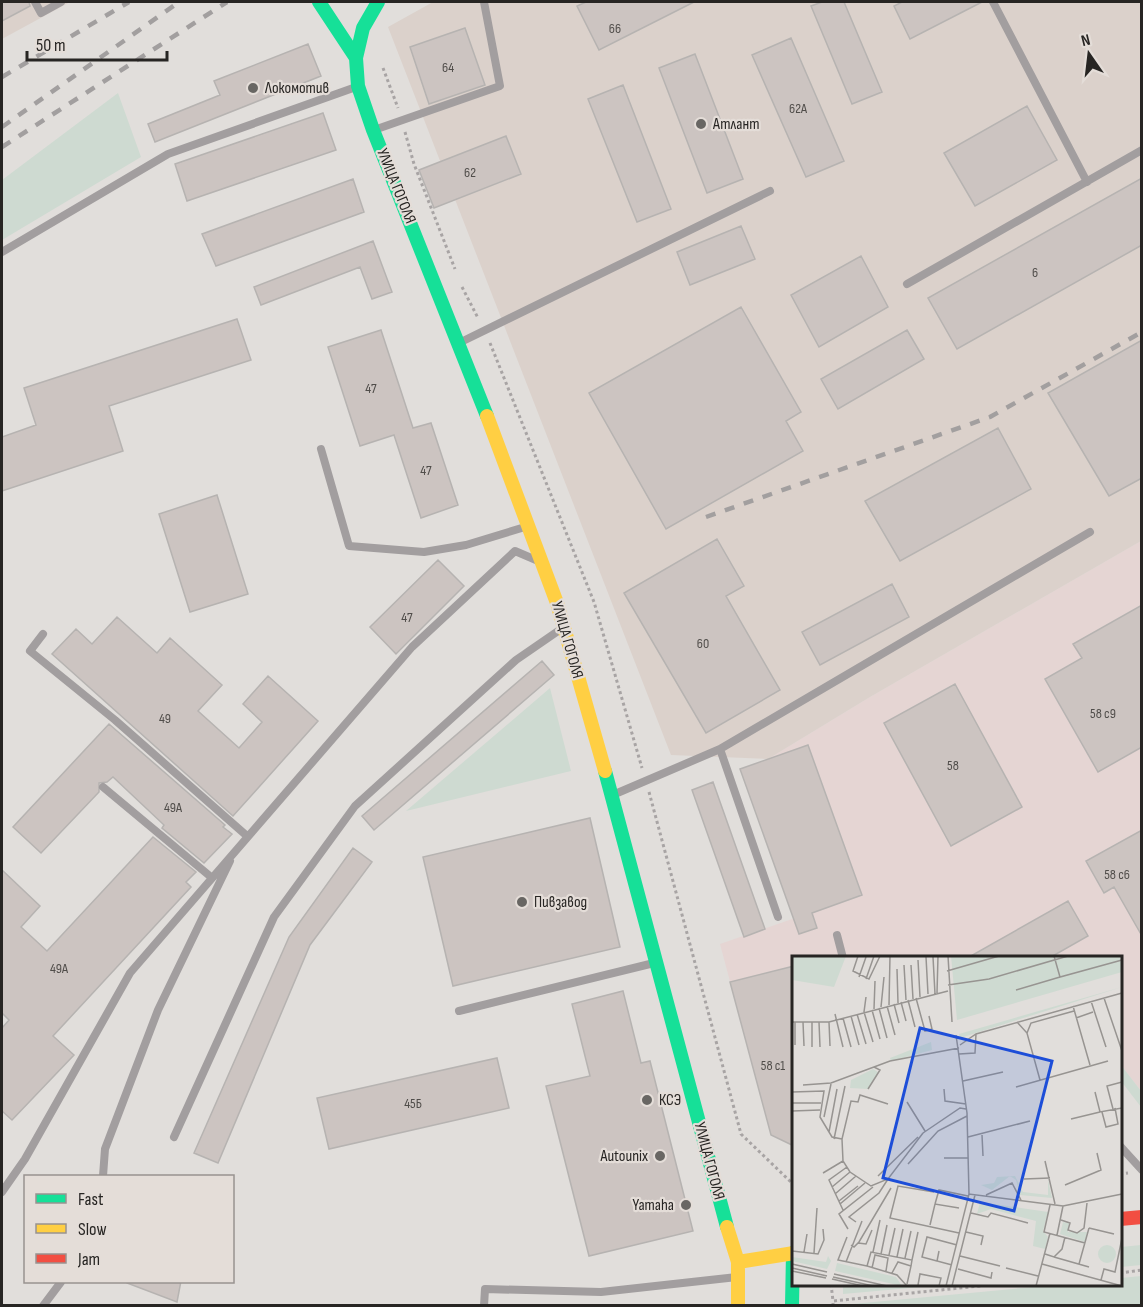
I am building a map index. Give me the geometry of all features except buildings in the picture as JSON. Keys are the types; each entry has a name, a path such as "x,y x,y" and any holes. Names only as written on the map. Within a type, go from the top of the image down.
{"street":[{"name":"УЛИЦА ГОГОЛЯ","path":"320,2 356,58 358,86 374,130 460,343 529,526 564,627 612,795 722,1210 738,1262 738,1305"},
{"path":"356,58 363,28 378,2"},
{"path":"1122,1219 1142,1217"},
{"path":"738,1262 792,1253"},
{"path":"792,1286 792,1305"}],"lane":[{"path":"35,2 41,13 62,2"},
{"path":"374,130 500,86 483,2"},
{"path":"993,2 1087,182"},
{"path":"2,252 168,154 358,86"},
{"path":"906,284 1142,150"},
{"path":"460,343 770,191"},
{"path":"321,449 349,546 424,552 466,545 529,526"},
{"path":"612,795 720,749 1090,532"},
{"path":"2,1192 25,1159 130,973 211,877 412,647 486,576 515,551 542,563"},
{"path":"174,1137 274,917 355,806 516,660 564,627"},
{"path":"43,634 30,651 115,720 247,836"},
{"path":"720,749 778,917"},
{"path":"103,787 211,877"},
{"path":"103,1175 105,1149 158,1010 235,850"},
{"path":"837,935 843,956"},
{"path":"459,1011 656,963"},
{"path":"1122,1148 1142,1170"},
{"path":"484,1305 485,1289 601,1292 738,1277"},
{"path":"43,1305 60,1283"}],"path":[{"path":"1122,1273 1142,1270"},
{"path":"831,1286 833,1303 982,1286"}],"shaded area":[{"path":"2,2 70,2 2,39"},
{"path":"433,2 1141,2 1141,541 870,697 768,759 671,755 388,27"},
{"path":"118,93 141,157 2,240 2,180"},
{"path":"1141,541 1141,605 1074,644 1082,658 1045,679 1098,772 1141,747 1141,1091 1122,1066 1122,956 1053,956 1088,936 1068,901 971,956 792,956 792,1146 771,1135 720,944 821,909 768,759 870,697","holes":["954,684 1022,807 952,846 884,723"]},
{"path":"550,688 571,771 406,811"},
{"path":"1122,1066 1141,1091 1141,1107 1122,1082"},
{"path":"1141,1245 1141,1265 1122,1267 1122,1247"},
{"path":"1141,1276 1141,1305 842,1305 1043,1286 1122,1286 1122,1278"},
{"path":"843,1286 932,1286 843,1294"}],"railway":[{"path":"2,77 129,2"},
{"path":"2,127 179,2"},
{"path":"2,147 227,2"},
{"path":"706,517 990,417 1142,332"}],"traffic: fast":[{"path":"319,2 356,58 358,86 373,130 487,416"},
{"path":"356,58 363,28 378,2"},
{"path":"605,771 727,1227"},
{"path":"792,1286 792,1306"}],"traffic: slow":[{"path":"487,416 557,603 605,771"},
{"path":"727,1227 738,1262 738,1306"},
{"path":"738,1262 792,1253"}],"traffic: jam":[{"path":"1122,1219 1142,1217"}],"place":[{"name":"Локомотив","path":"253,88"},
{"name":"Атлант","path":"701,124"},
{"name":"Пивзавод","path":"522,902"},
{"name":"КСЭ","path":"647,1100"},
{"name":"Autounix","path":"660,1156"},
{"name":"Yamaha","path":"686,1205"}]}
